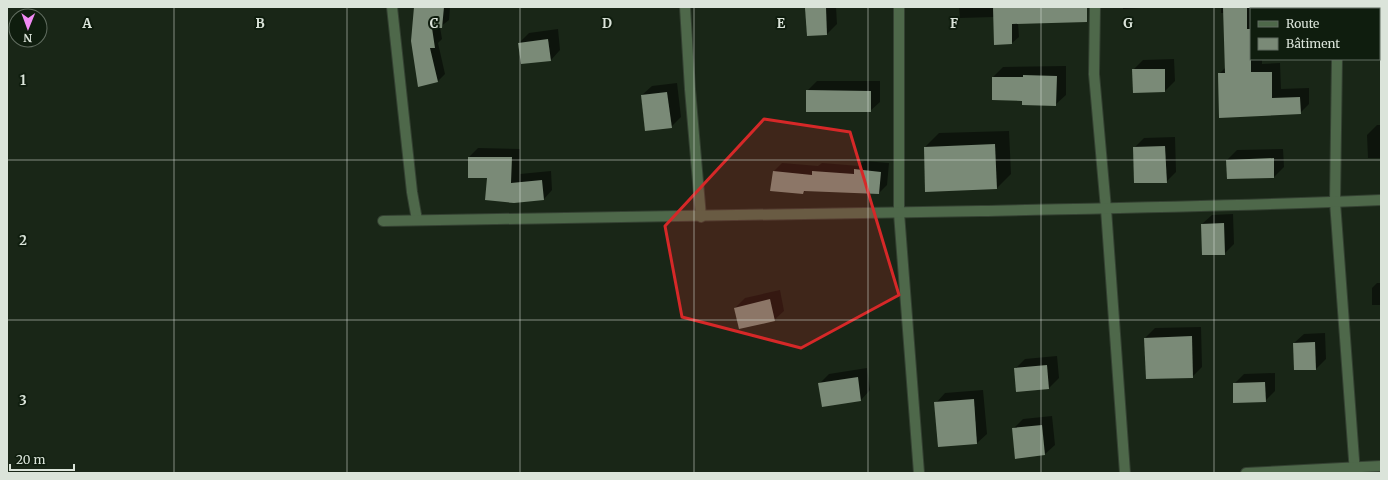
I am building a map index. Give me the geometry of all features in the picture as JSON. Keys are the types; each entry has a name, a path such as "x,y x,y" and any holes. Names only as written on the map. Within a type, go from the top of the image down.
{"street":[{"path":"392,7 412,192 417,220"},
{"path":"685,7 690,89 701,217"},
{"path":"899,7 899,213 919,473"},
{"path":"1095,7 1094,74 1106,209 1125,473"},
{"path":"1337,60 1335,202 1355,470"},
{"path":"382,221 701,217 1106,209 1381,200"},
{"path":"1246,473 1355,470 1381,466"}],"highlighted area":[{"path":"764,119 850,132 899,295 801,348 682,317 665,226"}],"building":[{"path":"414,7 444,7 442,28 432,28 435,48 430,48 438,82 418,87 411,41"},
{"path":"826,7 827,35 807,36 805,8"},
{"path":"993,7 1087,7 1087,22 1012,24 1012,44 994,45"},
{"path":"1223,7 1247,7 1247,29 1250,29 1251,72 1272,72 1272,98 1300,97 1301,114 1219,118 1218,73 1225,73"},
{"path":"548,39 551,61 521,64 518,43"},
{"path":"1132,69 1165,69 1165,92 1133,93"},
{"path":"1023,75 1057,76 1056,106 1022,105 1022,101 992,100 992,77 1023,77"},
{"path":"806,90 871,91 871,112 806,112"},
{"path":"667,92 672,128 645,131 641,95"},
{"path":"995,144 997,189 925,192 924,147"},
{"path":"1165,146 1167,183 1134,183 1133,147"},
{"path":"468,157 512,157 511,183 542,180 544,200 514,203 485,200 487,178 468,178"},
{"path":"1274,158 1274,178 1227,179 1226,160"},
{"path":"854,169 881,172 879,194 804,191 803,194 770,191 773,171 812,175 812,171 854,174"},
{"path":"1224,223 1225,255 1202,255 1201,224"},
{"path":"770,299 775,321 739,329 734,308"},
{"path":"1192,336 1193,378 1146,379 1144,338"},
{"path":"1315,342 1316,370 1294,370 1293,343"},
{"path":"1047,365 1049,389 1016,392 1014,368"},
{"path":"858,377 861,401 822,407 818,383"},
{"path":"1265,382 1266,402 1233,403 1233,383"},
{"path":"974,399 977,444 938,447 934,402"},
{"path":"1042,425 1045,455 1015,459 1012,428"}]}
